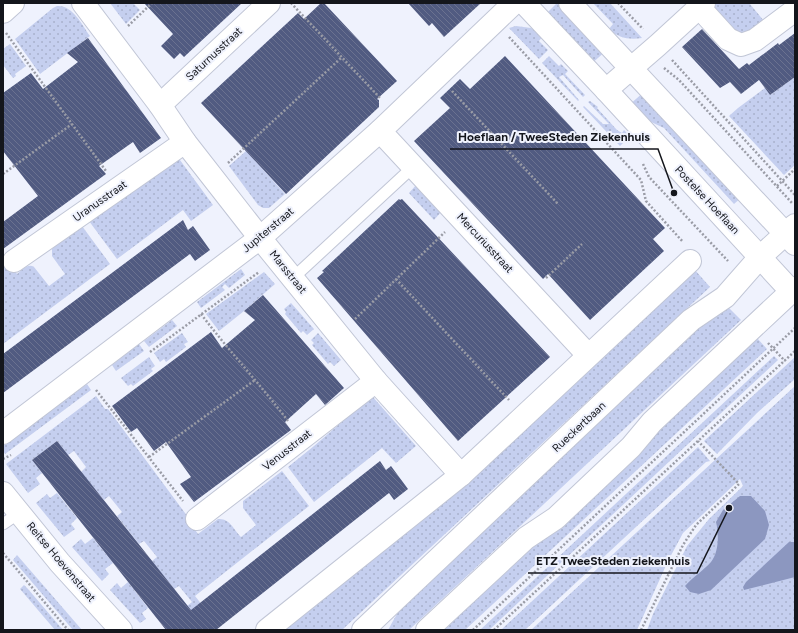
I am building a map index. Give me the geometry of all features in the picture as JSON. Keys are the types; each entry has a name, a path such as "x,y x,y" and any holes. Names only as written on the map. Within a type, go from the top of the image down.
{"street":[{"path":"3,12 13,3"},
{"name":"Marsstraat","path":"82,3 160,105 185,142 260,238 376,381 461,475"},
{"name":"Saturnusstraat","path":"160,105 269,3"},
{"name":"Jupiterstraat","path":"3,433 260,238 380,131 514,3"},
{"name":"Postelse Hoeflaan","path":"524,3 760,257 793,290"},
{"path":"570,3 758,204 792,234"},
{"path":"606,90 702,5 728,39 741,45 755,40 795,10"},
{"name":"Mercuriusstraat","path":"380,131 588,355"},
{"name":"Uranusstraat","path":"14,260 185,142"},
{"name":"Rueckertbaan","path":"363,630 691,320 725,297 760,257 792,234"},
{"path":"267,630 461,475 588,355 689,254"},
{"path":"427,630 526,538 556,518 631,447 652,422 793,290"},
{"name":"Venusstraat","path":"197,519 376,381"},
{"name":"Reitse Hoevenstraat","path":"3,492 11,518 70,574 121,630"}],"lane":[{"path":"293,278 414,166"}],"path":[{"path":"112,42 152,3"},
{"path":"291,3 377,95"},
{"path":"618,3 795,195"},
{"path":"3,29 119,188"},
{"path":"516,44 641,180 646,201 689,254"},
{"path":"244,149 342,57"},
{"path":"663,68 679,80 795,207"},
{"path":"437,76 558,204"},
{"path":"3,174 72,124"},
{"path":"758,204 795,170"},
{"path":"339,334 461,217"},
{"path":"530,292 582,244"},
{"path":"396,279 524,416"},
{"path":"201,314 302,438"},
{"path":"753,327 785,361"},
{"path":"473,630 795,328"},
{"path":"494,630 795,351"},
{"path":"82,373 197,519"},
{"path":"149,457 255,380"},
{"path":"641,630 682,546 696,525 739,484 698,441"},
{"path":"3,553 68,630"}],"shaded area":[{"path":"110,3 133,3 140,10 126,24"},
{"path":"557,3 564,3 607,50 590,65 544,16"},
{"path":"593,3 610,3 642,38 624,38 612,32 609,29 613,24"},
{"path":"714,3 751,3 750,4 764,21 749,31 742,33 733,29 729,25 714,8"},
{"path":"57,6 68,9 72,12 90,36 40,74 15,39"},
{"path":"516,26 531,28 543,36 539,41 548,50 539,59 509,28"},
{"path":"10,44 26,66 15,74 16,76 13,78 3,65 3,49"},
{"path":"549,56 559,66 561,64 568,71 565,74 585,95 583,97 563,75 559,77 579,100 578,101 542,63"},
{"path":"795,77 795,165 784,175 729,116 765,88 770,95"},
{"path":"645,91 743,196 734,204 664,128 636,115 628,106"},
{"path":"590,101 598,107 597,108 617,130 622,133 624,130 630,136 620,146 583,107 584,106 603,124 609,124 588,102"},
{"path":"246,151 285,194 269,208 263,208 258,205 229,166"},
{"path":"177,156 213,205 191,221 183,210 117,259 89,221"},
{"path":"417,184 442,211 434,220 409,193"},
{"path":"82,226 110,264 3,344 3,255 17,274 25,268 32,266 49,286 65,274 52,256 52,249"},
{"path":"241,269 245,275 229,288 225,284 222,287 225,290 201,308 197,302"},
{"path":"694,269 710,287 342,630 283,630 443,503"},
{"path":"264,272 275,284 219,331 206,314"},
{"path":"291,303 314,329 307,335 303,331 301,333 285,314 286,312 284,309"},
{"path":"725,304 741,320 409,630 388,630 398,612 419,590"},
{"path":"172,320 177,326 149,347 144,341"},
{"path":"182,333 188,342 184,344 186,347 166,362 164,359 160,362 154,353"},
{"path":"318,333 341,360 334,366 330,362 328,364 312,345 314,343 311,340"},
{"path":"757,338 767,349 465,630 444,630"},
{"path":"139,344 144,351 116,371 112,365"},
{"path":"774,356 778,360 489,630 480,630"},
{"path":"149,357 155,366 151,369 153,371 133,386 131,384 128,386 121,378"},
{"path":"795,357 795,379 757,413 717,454 704,441"},
{"path":"87,384 91,390 5,454 3,451 3,446"},
{"path":"795,386 795,630 647,630 653,614 687,546 709,519 743,486 740,479 683,533 668,561 637,630 531,630"},
{"path":"96,396 105,409 108,409 185,513 198,534 218,519 222,519 229,522 241,537 256,525 243,508 243,501 282,471 309,506 195,596 207,611 198,619 187,606 192,602 179,586 174,589 152,561 157,557 144,541 139,544 117,516 122,512 109,496 104,500 81,472 86,467 74,451 68,455 57,441 32,460 42,473 36,478 40,484 28,493 6,464"},
{"path":"372,396 416,446 396,463 382,448 314,502 288,467"},
{"path":"698,447 710,461 706,462 525,630 502,629"},
{"path":"57,493 77,518 71,524 75,529 64,537 36,503 47,494 50,498"},
{"path":"740,496 751,496 765,511 769,525 765,539 711,590 699,594 690,592 685,586 711,562 716,553 718,532 716,522 723,510"},
{"path":"93,538 113,563 105,569 109,574 102,581 72,547 81,539 85,544"},
{"path":"789,542 795,542 795,577 744,590 743,587 746,582"},
{"path":"17,555 82,630 73,630 13,560"},
{"path":"128,582 148,608 142,613 146,619 140,623 110,590 117,583 121,588"},
{"path":"24,585 63,630 55,630 20,589"}],"building":[{"path":"144,3 242,3 184,57 180,53 174,59 161,46 173,34"},
{"path":"321,3 324,3 397,81 377,99 379,100 379,107 286,194 201,103 298,13 304,19"},
{"path":"408,3 481,3 444,37 432,23 429,26"},
{"path":"702,29 739,69 747,63 749,65 778,43 779,45 795,33 795,77 770,95 759,80 741,94 730,82 720,88 682,47"},
{"path":"88,38 161,138 140,153 133,142 99,166 106,174 3,249 3,222 38,196 3,151 3,93 31,73 43,89 78,62 67,53"},
{"path":"505,56 665,228 653,239 664,251 590,320 548,274 543,279 414,141 450,108 440,98 460,79 470,89"},
{"path":"399,199 402,199 550,357 458,441 317,278 324,272 322,271"},
{"path":"183,220 188,230 193,226 210,250 195,261 190,254 3,393 3,354"},
{"path":"263,295 344,388 325,405 316,394 285,422 291,430 194,502 180,484 191,477 166,442 154,451 137,428 131,432 112,406 211,332 222,348 255,320 244,311"},
{"path":"57,441 191,610 380,461 386,470 391,466 408,489 394,500 389,493 216,630 166,630 32,460"}],"place":[{"name":"Hoeflaan / TweeSteden Ziekenhuis","path":"674,193"},
{"name":"ETZ TweeSteden ziekenhuis","path":"729,508"}]}
